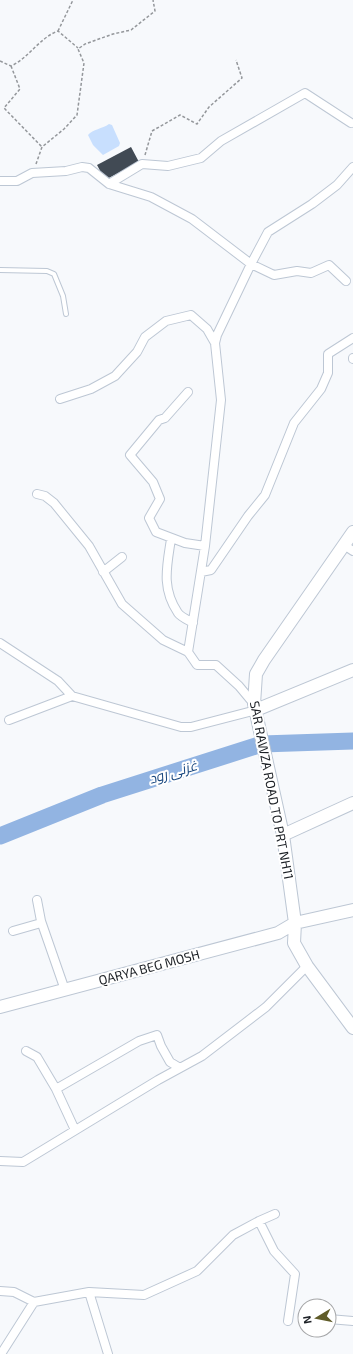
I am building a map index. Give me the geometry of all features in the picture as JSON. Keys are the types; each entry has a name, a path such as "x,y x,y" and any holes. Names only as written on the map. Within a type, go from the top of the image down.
{"street":[{"path":"109,184 142,164 168,166 201,158 221,141 305,93 351,123"},
{"path":"0,181 17,181 32,173 66,171 82,167 89,168 109,184 151,197 192,219 251,264 274,275 297,271 312,273 329,265 346,281"},
{"path":"215,343 251,264 268,232 312,204 337,185 353,167"},
{"path":"60,399 91,389 114,376 137,352 145,338 166,321 191,316 207,329 215,343 221,400 205,546 188,652"},
{"path":"201,572 211,570 248,516 265,495 294,423 321,389 328,373 328,354 353,338"},
{"path":"188,392 165,418 159,420 130,455 153,482 160,498 149,518 156,532 171,539 185,543 205,546"},
{"path":"37,494 45,496 54,503 89,546 122,604 163,640 188,652 197,665 216,664 239,686 256,711"},
{"name":"SAR RAWZA ROAD TO PRT NH11","path":"353,532 348,548 264,660 256,674 256,711 283,835 295,923 294,943 307,966 353,1028"},
{"path":"171,539 165,578 166,585 178,614 193,624"},
{"path":"103,572 122,557"},
{"path":"0,643 58,681 72,696 181,727 191,727 256,711 353,670"},
{"path":"9,720 72,696"},
{"path":"283,835 353,804"},
{"path":"37,900 41,923 65,990"},
{"path":"295,923 353,910"},
{"path":"13,931 41,923"},
{"name":"QARYA BEG MOSH","path":"0,1007 278,933 295,923"},
{"path":"0,1161 23,1162 202,1056 266,1007 307,966"},
{"path":"56,1089 139,1041 157,1035 170,1062 180,1068"},
{"path":"26,1051 37,1057 56,1089 75,1130"},
{"path":"0,1291 14,1292 34,1302 89,1292 144,1295 197,1271 233,1235 258,1221 275,1214"},
{"path":"258,1221 274,1251 295,1274 288,1320"},
{"path":"89,1292 108,1354"},
{"path":"1,1354 34,1302"},
{"path":"337,1320 353,1321"}],"lane":[{"path":"0,270 47,271 54,274 63,296 66,314"}],"path":[{"path":"11,66 20,62 51,33 58,31 73,0"},
{"path":"78,49 85,44 106,36 131,30 155,11 154,0"},
{"path":"32,173 42,147 64,129 77,115 84,63 78,49 58,31"},
{"path":"142,164 152,131 180,115 197,124 209,107 242,78 236,60"},
{"path":"0,61 11,66 20,89 4,108 42,147"}],"shaded area":[{"path":"109,124 112,125 120,143 119,146 103,155 93,145 88,135 92,131"}],"building":[{"path":"131,147 139,162 105,180 97,165"}],"waterway":[{"name":"غزنی رود","path":"0,836 102,795 262,744 353,741"}]}
